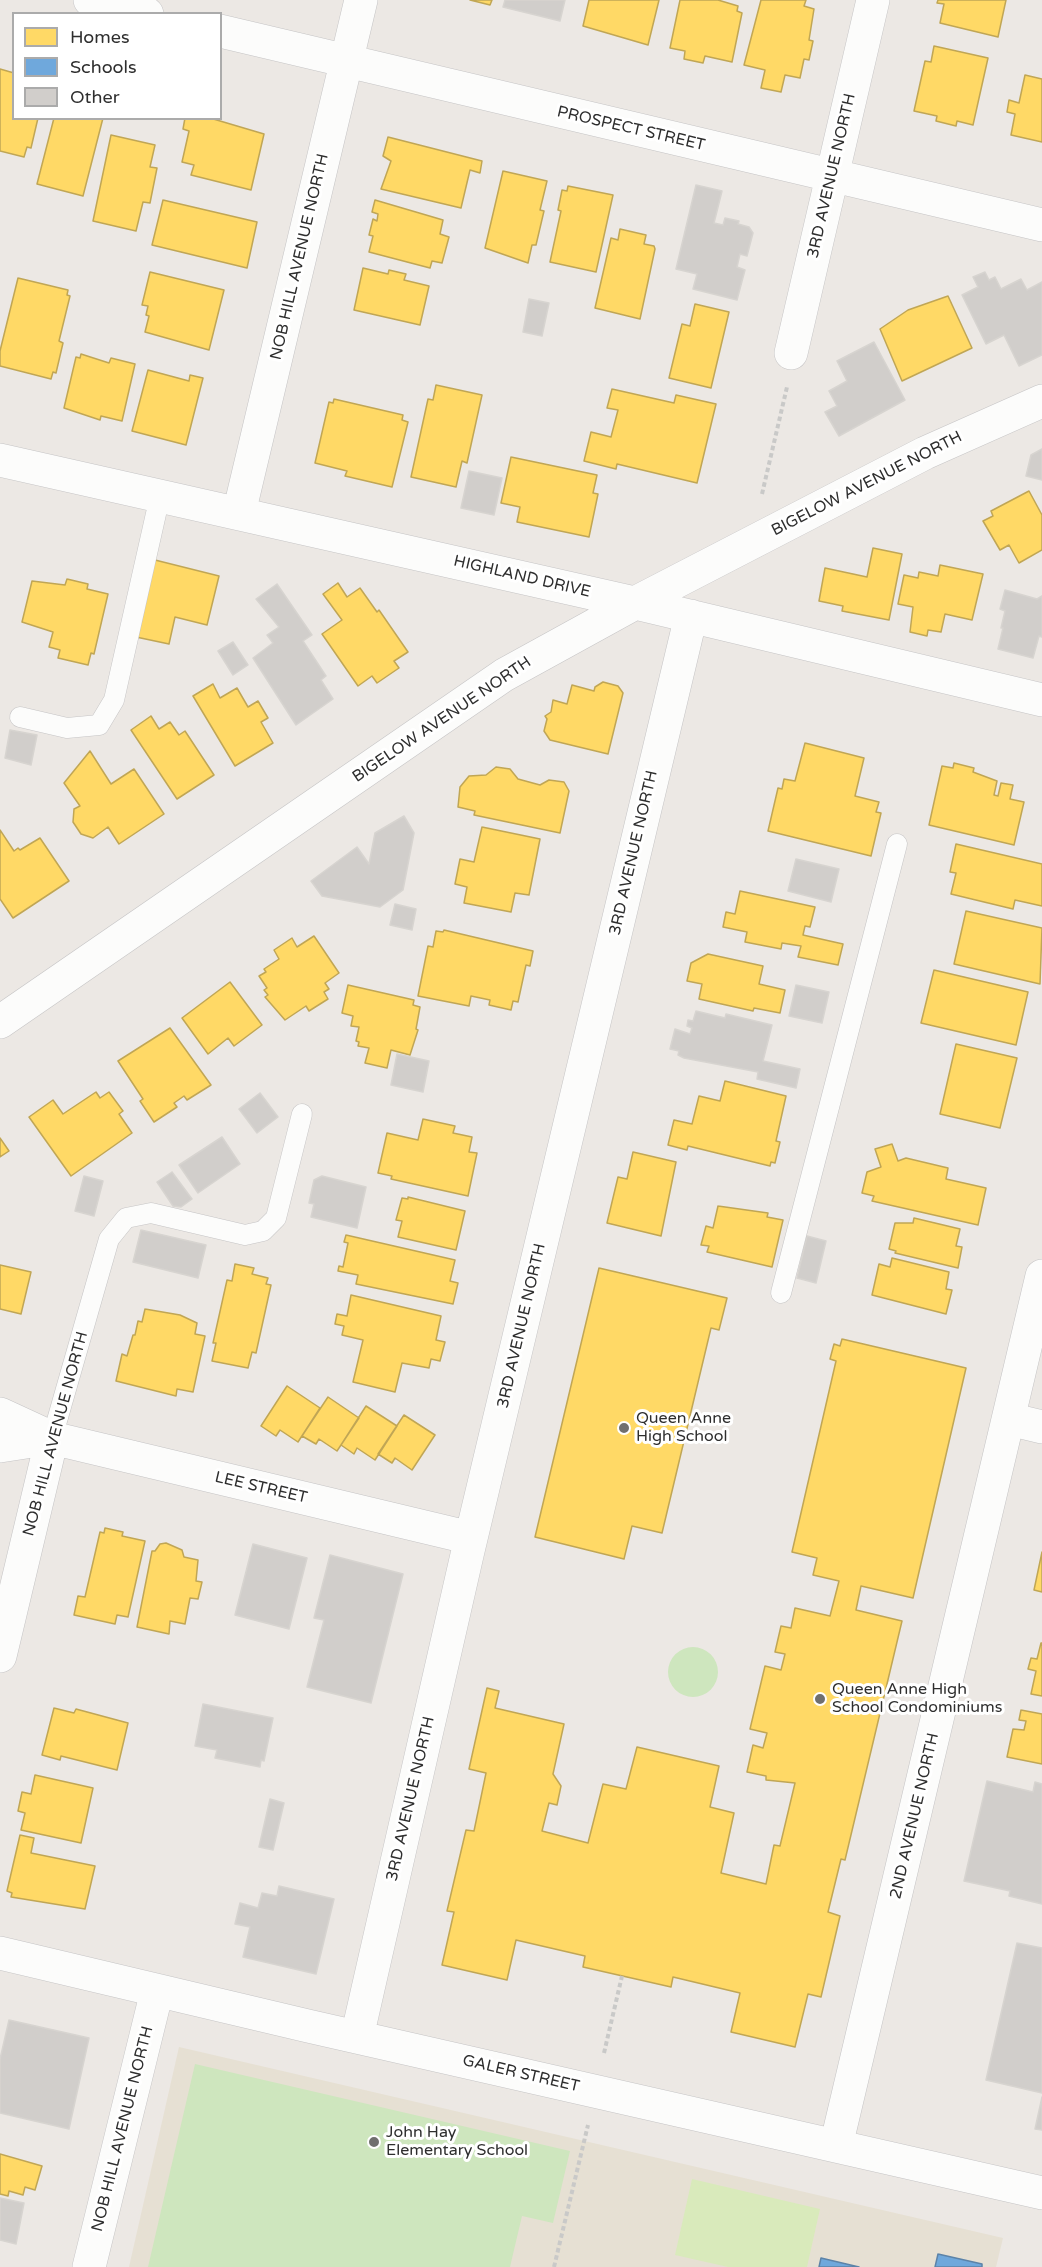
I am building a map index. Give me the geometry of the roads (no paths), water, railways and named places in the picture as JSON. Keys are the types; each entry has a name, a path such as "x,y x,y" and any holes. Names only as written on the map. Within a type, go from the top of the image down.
{"street":[{"path":"90,0 139,12"},
{"name":"NOB HILL AVENUE NORTH","path":"239,513 361,0"},
{"name":"3RD AVENUE NORTH","path":"789,369 873,0"},
{"name":"PROSPECT STREET","path":"222,31 1042,225"},
{"name":"BIGELOW AVENUE NORTH","path":"0,1022 504,675 635,603 925,453 1042,401"},
{"name":"HIGHLAND DRIVE","path":"0,460 635,603 1042,700"},
{"name":"3RD AVENUE NORTH","path":"357,2037 471,1538 691,616"},
{"name":"2ND AVENUE NORTH","path":"837,2146 1042,1276"},
{"name":"LEE STREET","path":"0,1414 52,1438 471,1538"},
{"path":"1009,1419 1042,1427"},
{"name":"NOB HILL AVENUE NORTH","path":"0,1656 52,1438"},
{"name":"LEE STREET","path":"0,1446 52,1438"},
{"name":"GALER STREET","path":"0,1953 1042,2193"},
{"name":"NOB HILL AVENUE NORTH","path":"89,2267 158,1991"}],"lane":[{"path":"20,717 67,728 99,725 114,700 159,496"},
{"path":"781,1293 897,844"},
{"name":"NOB HILL AVENUE NORTH","path":"52,1438 109,1239 126,1218 151,1213 245,1235 263,1231 276,1218 302,1114"}],"place":[{"name":"Queen Anne High School","path":"624,1428"},
{"name":"Queen Anne High School Condominiums","path":"820,1699"},
{"name":"John Hay Elementary School","path":"374,2142"}]}
